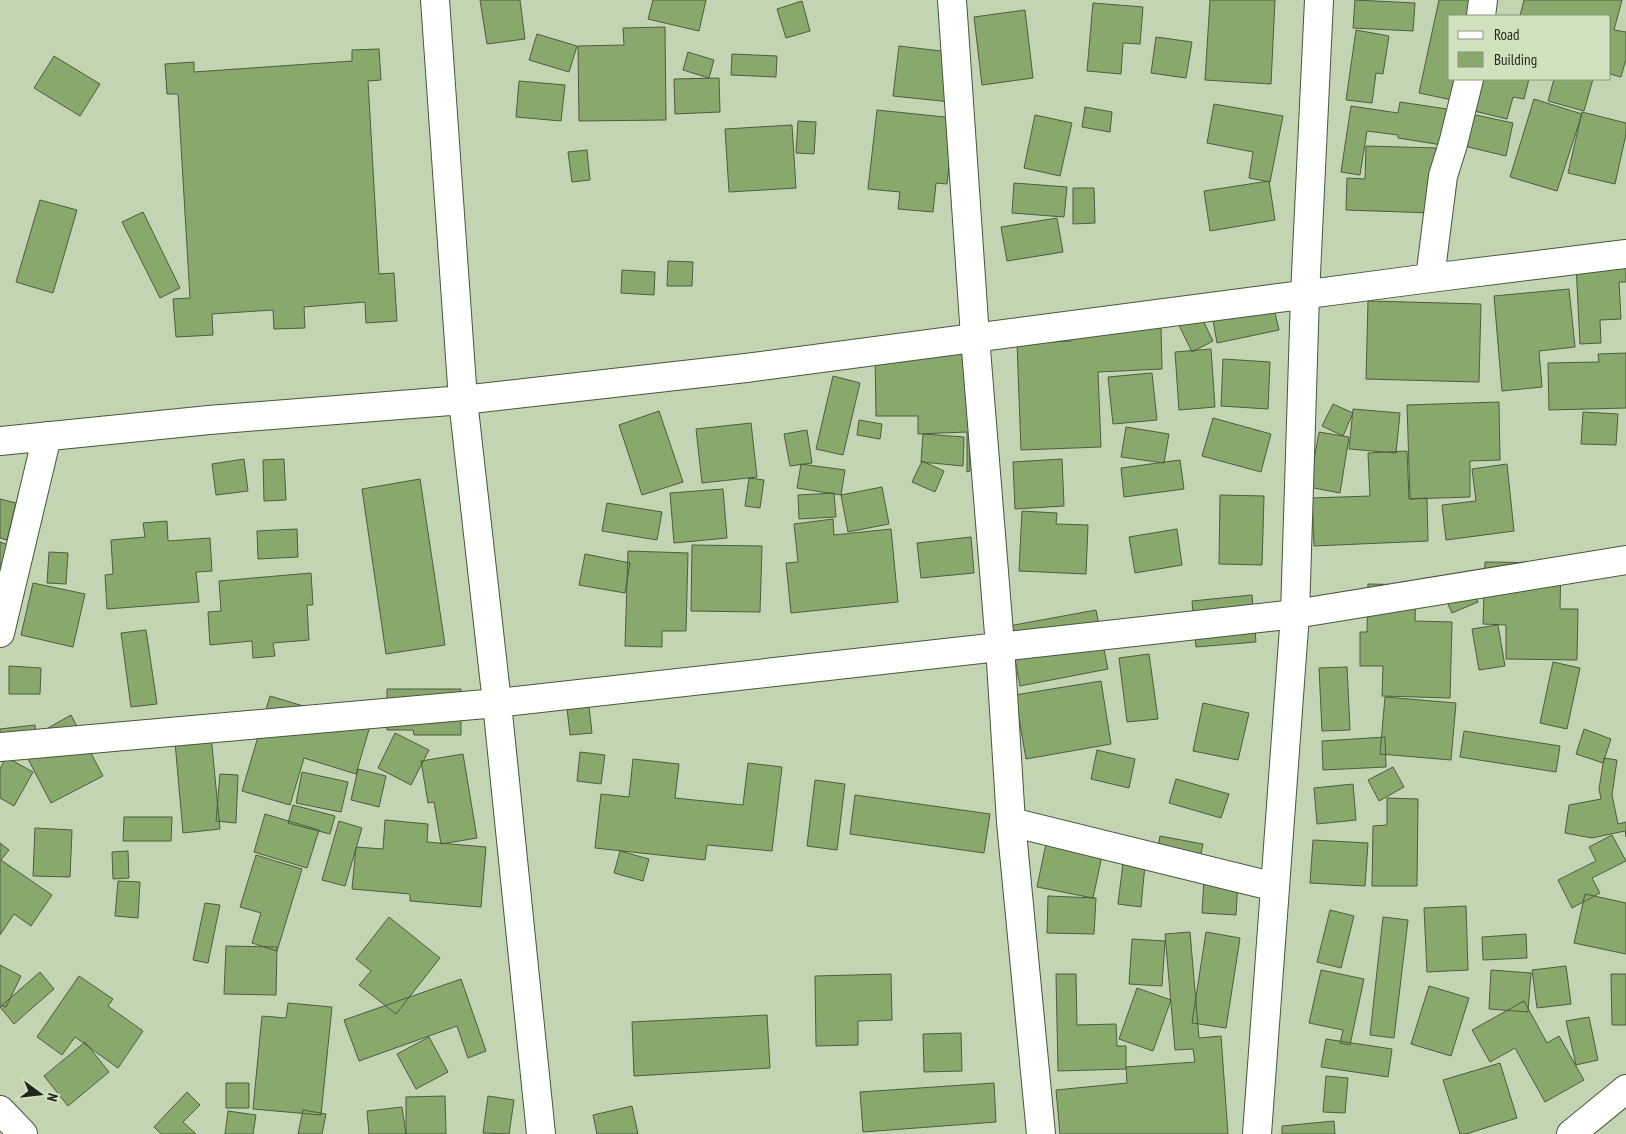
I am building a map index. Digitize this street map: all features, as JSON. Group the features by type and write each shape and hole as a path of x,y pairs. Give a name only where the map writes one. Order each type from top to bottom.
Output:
{"street":[{"path":"435,0 463,400 497,703 541,1134"},
{"path":"952,0 975,337 1000,646 1011,822 1041,1134"},
{"path":"1258,1134 1295,614 1305,295 1319,0"},
{"path":"1480,15 1483,0"},
{"path":"1430,278 1443,176 1454,144 1469,80"},
{"path":"0,441 209,420 463,400 746,368 1626,254"},
{"path":"0,633 47,436"},
{"path":"0,747 497,703 1295,614 1626,560"},
{"path":"1011,822 1275,887"},
{"path":"1570,1134 1626,1089"},
{"path":"0,1110 23,1134"}],"building":[{"path":"480,0 520,0 525,39 487,44"},
{"path":"653,0 706,0 699,31 648,19"},
{"path":"1210,0 1275,0 1271,84 1205,80"},
{"path":"1355,0 1415,3 1413,31 1353,28"},
{"path":"1439,0 1471,0 1475,15 1448,15 1448,80 1461,80 1457,101 1419,93"},
{"path":"1524,0 1622,0 1614,30 1626,32 1626,59 1621,77 1611,74 1611,15 1520,15"},
{"path":"802,1 810,31 786,38 777,9"},
{"path":"1093,3 1143,7 1140,44 1123,43 1121,74 1087,71"},
{"path":"1025,10 1033,78 982,85 974,17"},
{"path":"665,27 666,120 579,121 578,46 624,45 623,28"},
{"path":"1356,30 1389,36 1383,74 1376,73 1372,103 1346,100"},
{"path":"537,34 577,46 569,72 529,60"},
{"path":"1156,37 1192,42 1186,78 1151,73"},
{"path":"899,46 957,53 951,102 893,96"},
{"path":"379,49 381,80 368,81 379,274 394,273 397,321 366,323 365,302 304,307 305,328 274,329 273,310 212,314 213,335 176,337 173,299 190,298 178,94 167,94 165,64 194,62 194,72 352,61 352,50"},
{"path":"688,52 714,60 709,78 683,70"},
{"path":"732,54 777,56 776,77 731,75"},
{"path":"54,56 100,84 80,116 34,88"},
{"path":"719,78 720,112 675,114 674,79"},
{"path":"1474,80 1529,80 1524,99 1513,97 1507,119 1466,109"},
{"path":"1554,80 1593,80 1584,111 1548,101"},
{"path":"519,81 565,85 561,121 516,117"},
{"path":"1534,99 1582,114 1557,191 1510,177"},
{"path":"1400,102 1447,109 1442,145 1398,138 1398,135 1367,131 1360,175 1341,172 1351,106 1398,113"},
{"path":"1214,104 1283,116 1270,182 1249,178 1253,152 1207,143"},
{"path":"1085,107 1112,112 1110,132 1082,127"},
{"path":"877,110 954,118 947,184 936,183 933,212 898,209 900,192 868,189"},
{"path":"1582,112 1626,123 1626,134 1615,184 1568,173"},
{"path":"1471,114 1513,123 1506,156 1464,146"},
{"path":"1035,115 1072,123 1060,176 1024,168"},
{"path":"798,121 816,122 814,154 796,153"},
{"path":"792,125 796,188 729,192 725,129"},
{"path":"1366,146 1436,148 1433,213 1346,210 1347,178 1365,179"},
{"path":"587,150 590,180 572,182 568,152"},
{"path":"1269,181 1275,220 1210,231 1204,191"},
{"path":"1014,183 1067,187 1064,217 1012,213"},
{"path":"1073,188 1094,188 1095,223 1073,224"},
{"path":"40,200 77,210 53,293 16,282"},
{"path":"143,212 180,288 160,298 122,222"},
{"path":"1057,218 1063,252 1007,261 1001,227"},
{"path":"668,261 693,262 692,286 667,286"},
{"path":"1626,263 1626,282 1619,282 1621,319 1600,320 1601,343 1580,344 1576,265"},
{"path":"622,270 655,272 654,295 621,293"},
{"path":"1569,289 1575,347 1539,351 1542,387 1502,391 1494,296"},
{"path":"1271,296 1279,330 1217,343 1211,309"},
{"path":"1368,301 1481,304 1479,382 1366,379"},
{"path":"1195,304 1213,341 1192,352 1174,315"},
{"path":"1070,321 1161,326 1162,369 1098,372 1101,447 1021,450 1017,343 1071,341"},
{"path":"1211,349 1215,407 1179,410 1175,352"},
{"path":"969,350 970,471 967,472 967,432 918,434 918,416 876,416 875,352"},
{"path":"1626,353 1626,408 1549,410 1548,363 1599,362 1598,354"},
{"path":"1223,359 1270,362 1268,409 1221,406"},
{"path":"1152,373 1157,420 1113,424 1108,377"},
{"path":"833,376 860,383 843,455 816,449"},
{"path":"1499,402 1500,460 1470,461 1470,497 1410,499 1407,405"},
{"path":"1333,404 1353,413 1343,436 1322,426"},
{"path":"1353,409 1400,413 1396,453 1349,449"},
{"path":"659,411 683,482 642,495 619,425"},
{"path":"1583,412 1618,414 1616,445 1581,444"},
{"path":"1213,418 1271,434 1261,472 1202,456"},
{"path":"859,420 882,424 880,439 857,435"},
{"path":"751,423 757,477 702,483 696,429"},
{"path":"1126,427 1169,434 1164,463 1121,457"},
{"path":"807,430 812,463 790,466 784,434"},
{"path":"1319,432 1349,437 1340,493 1309,487"},
{"path":"923,434 964,437 963,466 921,462"},
{"path":"1407,451 1409,499 1427,498 1428,541 1314,546 1312,498 1370,496 1368,453"},
{"path":"244,459 248,491 216,495 212,464"},
{"path":"284,459 286,500 264,501 263,460"},
{"path":"1062,459 1064,506 1015,509 1013,462"},
{"path":"1180,460 1184,489 1124,497 1121,468"},
{"path":"922,461 944,471 935,492 912,482"},
{"path":"801,464 845,470 841,495 797,488"},
{"path":"1507,464 1514,531 1446,540 1442,505 1476,501 1472,469"},
{"path":"749,478 764,480 760,508 745,506"},
{"path":"420,479 445,645 386,654 362,489"},
{"path":"882,487 889,524 848,532 841,495"},
{"path":"723,489 727,538 674,543 670,493"},
{"path":"834,493 836,517 799,519 798,495"},
{"path":"1220,495 1264,496 1262,565 1219,564"},
{"path":"0,499 16,503 7,540 0,538"},
{"path":"607,503 662,512 657,540 602,531"},
{"path":"1022,511 1057,513 1056,524 1088,525 1086,574 1019,571"},
{"path":"833,519 834,535 891,529 898,602 791,613 786,563 798,562 794,524"},
{"path":"167,521 168,541 210,538 212,571 196,572 199,602 107,609 105,575 113,574 111,540 145,537 143,523"},
{"path":"297,529 298,557 258,559 257,531"},
{"path":"1177,529 1182,565 1135,573 1129,537"},
{"path":"971,537 974,573 921,578 917,543"},
{"path":"0,542 8,545 0,572"},
{"path":"692,545 762,546 760,612 691,611"},
{"path":"628,551 688,553 686,631 662,631 662,647 625,646"},
{"path":"49,552 68,553 66,584 47,583"},
{"path":"585,554 630,563 625,593 579,585"},
{"path":"1485,562 1561,563 1560,609 1578,609 1577,660 1506,659 1506,625 1483,624"},
{"path":"311,573 313,605 307,605 309,640 273,643 275,656 253,658 252,641 210,645 208,612 221,611 219,581"},
{"path":"1468,577 1478,602 1452,613 1441,588"},
{"path":"33,583 85,594 73,647 21,635"},
{"path":"1368,584 1416,585 1415,621 1452,622 1450,698 1382,696 1383,666 1360,666 1360,632 1367,632"},
{"path":"1252,595 1256,642 1196,647 1192,601"},
{"path":"1096,610 1108,669 1020,686 1009,626"},
{"path":"1498,625 1505,666 1479,670 1472,629"},
{"path":"146,630 157,704 131,707 121,633"},
{"path":"1149,654 1158,719 1127,722 1119,658"},
{"path":"1553,662 1580,668 1567,729 1540,723"},
{"path":"9,666 41,668 40,694 9,694"},
{"path":"1347,667 1350,730 1322,731 1319,668"},
{"path":"1101,681 1111,744 1026,759 1015,695"},
{"path":"387,689 461,689 461,735 414,735 413,730 387,730"},
{"path":"270,696 370,726 356,774 304,758 290,805 242,791"},
{"path":"1385,697 1456,703 1451,760 1380,754"},
{"path":"588,698 592,733 570,735 566,700"},
{"path":"1203,703 1249,713 1238,760 1193,751"},
{"path":"71,715 103,776 51,803 28,759 50,748 41,732"},
{"path":"209,715 220,829 183,833 173,719"},
{"path":"35,725 37,743 0,746 0,729"},
{"path":"1584,729 1611,739 1603,763 1576,754"},
{"path":"1464,731 1560,746 1556,772 1460,757"},
{"path":"395,733 429,750 411,785 378,768"},
{"path":"1385,737 1386,767 1323,770 1322,741"},
{"path":"1097,750 1135,759 1129,788 1091,779"},
{"path":"580,752 605,755 601,784 577,781"},
{"path":"463,754 477,838 441,844 434,802 428,803 421,761"},
{"path":"6,757 33,772 14,806 0,798 0,769"},
{"path":"1604,758 1617,760 1612,795 1618,824 1626,822 1626,837 1625,831 1592,838 1565,833 1569,805 1601,799 1599,789"},
{"path":"633,759 679,764 675,798 743,805 748,763 782,767 772,851 707,845 705,860 595,848 601,794 629,797"},
{"path":"1393,767 1404,787 1379,801 1368,780"},
{"path":"358,769 386,776 379,807 351,800"},
{"path":"302,772 348,782 341,812 296,803"},
{"path":"220,774 238,775 236,823 216,821"},
{"path":"1176,779 1229,794 1221,818 1169,803"},
{"path":"815,780 845,784 837,850 807,846"},
{"path":"1353,784 1356,820 1317,824 1314,788"},
{"path":"855,795 990,814 984,853 850,834"},
{"path":"1387,798 1418,799 1417,886 1372,886 1373,826 1387,825"},
{"path":"293,805 335,816 330,834 288,823"},
{"path":"265,814 319,830 307,868 254,852"},
{"path":"124,817 172,817 171,841 123,841"},
{"path":"385,820 428,824 427,842 486,847 481,907 410,901 410,894 352,889 356,847 383,849"},
{"path":"339,821 362,828 345,886 322,880"},
{"path":"35,828 72,830 70,877 33,876"},
{"path":"1612,835 1626,861 1592,878 1600,893 1572,908 1558,880 1596,861 1589,847"},
{"path":"1160,836 1203,844 1197,872 1155,864"},
{"path":"1047,839 1103,851 1093,898 1037,887"},
{"path":"1313,840 1368,843 1365,886 1310,883"},
{"path":"0,843 9,850 1,860 52,895 31,926 14,914 0,935"},
{"path":"128,851 129,878 113,879 112,852"},
{"path":"620,851 649,859 643,881 614,873"},
{"path":"256,855 302,869 277,951 252,943 261,913 240,907"},
{"path":"1123,863 1145,865 1141,907 1118,904"},
{"path":"1204,878 1238,881 1236,915 1202,913"},
{"path":"118,881 140,882 138,918 115,916"},
{"path":"1585,894 1626,903 1626,954 1574,943"},
{"path":"1048,896 1096,898 1094,934 1047,933"},
{"path":"205,903 220,905 208,963 193,960"},
{"path":"1466,906 1468,970 1427,972 1424,908"},
{"path":"1330,910 1354,916 1341,968 1317,962"},
{"path":"389,917 440,958 396,1014 359,985 371,971 356,959"},
{"path":"1383,917 1408,920 1394,1038 1370,1035"},
{"path":"1190,932 1199,1038 1221,1036 1228,1134 1060,1134 1056,1090 1127,1083 1126,1067 1195,1062 1193,1049 1175,1050 1165,934"},
{"path":"1206,932 1240,938 1226,1028 1192,1023"},
{"path":"1526,934 1527,958 1483,960 1482,937"},
{"path":"1132,939 1165,941 1162,986 1129,984"},
{"path":"226,946 277,947 276,995 224,994"},
{"path":"0,965 21,976 6,1007 0,1005"},
{"path":"1566,966 1571,1004 1537,1008 1532,970"},
{"path":"1321,970 1364,979 1350,1045 1340,1043 1343,1030 1309,1023"},
{"path":"1491,970 1531,973 1528,1012 1489,1009"},
{"path":"40,972 54,989 14,1024 0,1007"},
{"path":"891,974 892,1020 858,1021 858,1045 816,1046 815,976"},
{"path":"1056,974 1076,974 1077,1025 1116,1024 1117,1046 1126,1046 1126,1069 1058,1071"},
{"path":"1611,974 1626,974 1626,1025 1612,1025"},
{"path":"79,976 113,999 108,1006 143,1031 118,1068 75,1037 62,1055 37,1037"},
{"path":"461,979 486,1051 468,1058 457,1026 359,1061 344,1020"},
{"path":"1429,986 1469,998 1451,1056 1411,1044"},
{"path":"1137,988 1171,1000 1153,1051 1119,1039"},
{"path":"1524,1001 1547,1043 1559,1036 1584,1080 1545,1102 1515,1048 1490,1062 1472,1030"},
{"path":"288,1003 332,1007 321,1115 253,1109 262,1016 286,1018"},
{"path":"767,1015 770,1068 634,1076 632,1022"},
{"path":"1589,1017 1598,1060 1576,1065 1566,1021"},
{"path":"961,1033 962,1071 924,1072 923,1034"},
{"path":"429,1037 448,1072 416,1089 397,1054"},
{"path":"1326,1039 1392,1049 1388,1077 1321,1067"},
{"path":"85,1042 109,1072 68,1106 44,1076"},
{"path":"1500,1063 1517,1118 1466,1134 1460,1134 1443,1080"},
{"path":"1326,1076 1348,1078 1345,1113 1323,1112"},
{"path":"226,1083 249,1083 249,1108 226,1108"},
{"path":"994,1083 996,1122 863,1132 860,1092"},
{"path":"187,1092 200,1105 183,1122 196,1134 161,1134 154,1127"},
{"path":"445,1096 446,1134 406,1134 406,1097"},
{"path":"488,1096 514,1100 509,1134 483,1133"},
{"path":"632,1106 638,1134 597,1134 593,1115"},
{"path":"402,1107 406,1134 369,1134 367,1111"},
{"path":"303,1110 326,1114 322,1134 298,1134"},
{"path":"228,1111 256,1115 253,1134 225,1134"},
{"path":"1334,1121 1335,1134 1282,1134 1282,1126"}]}
